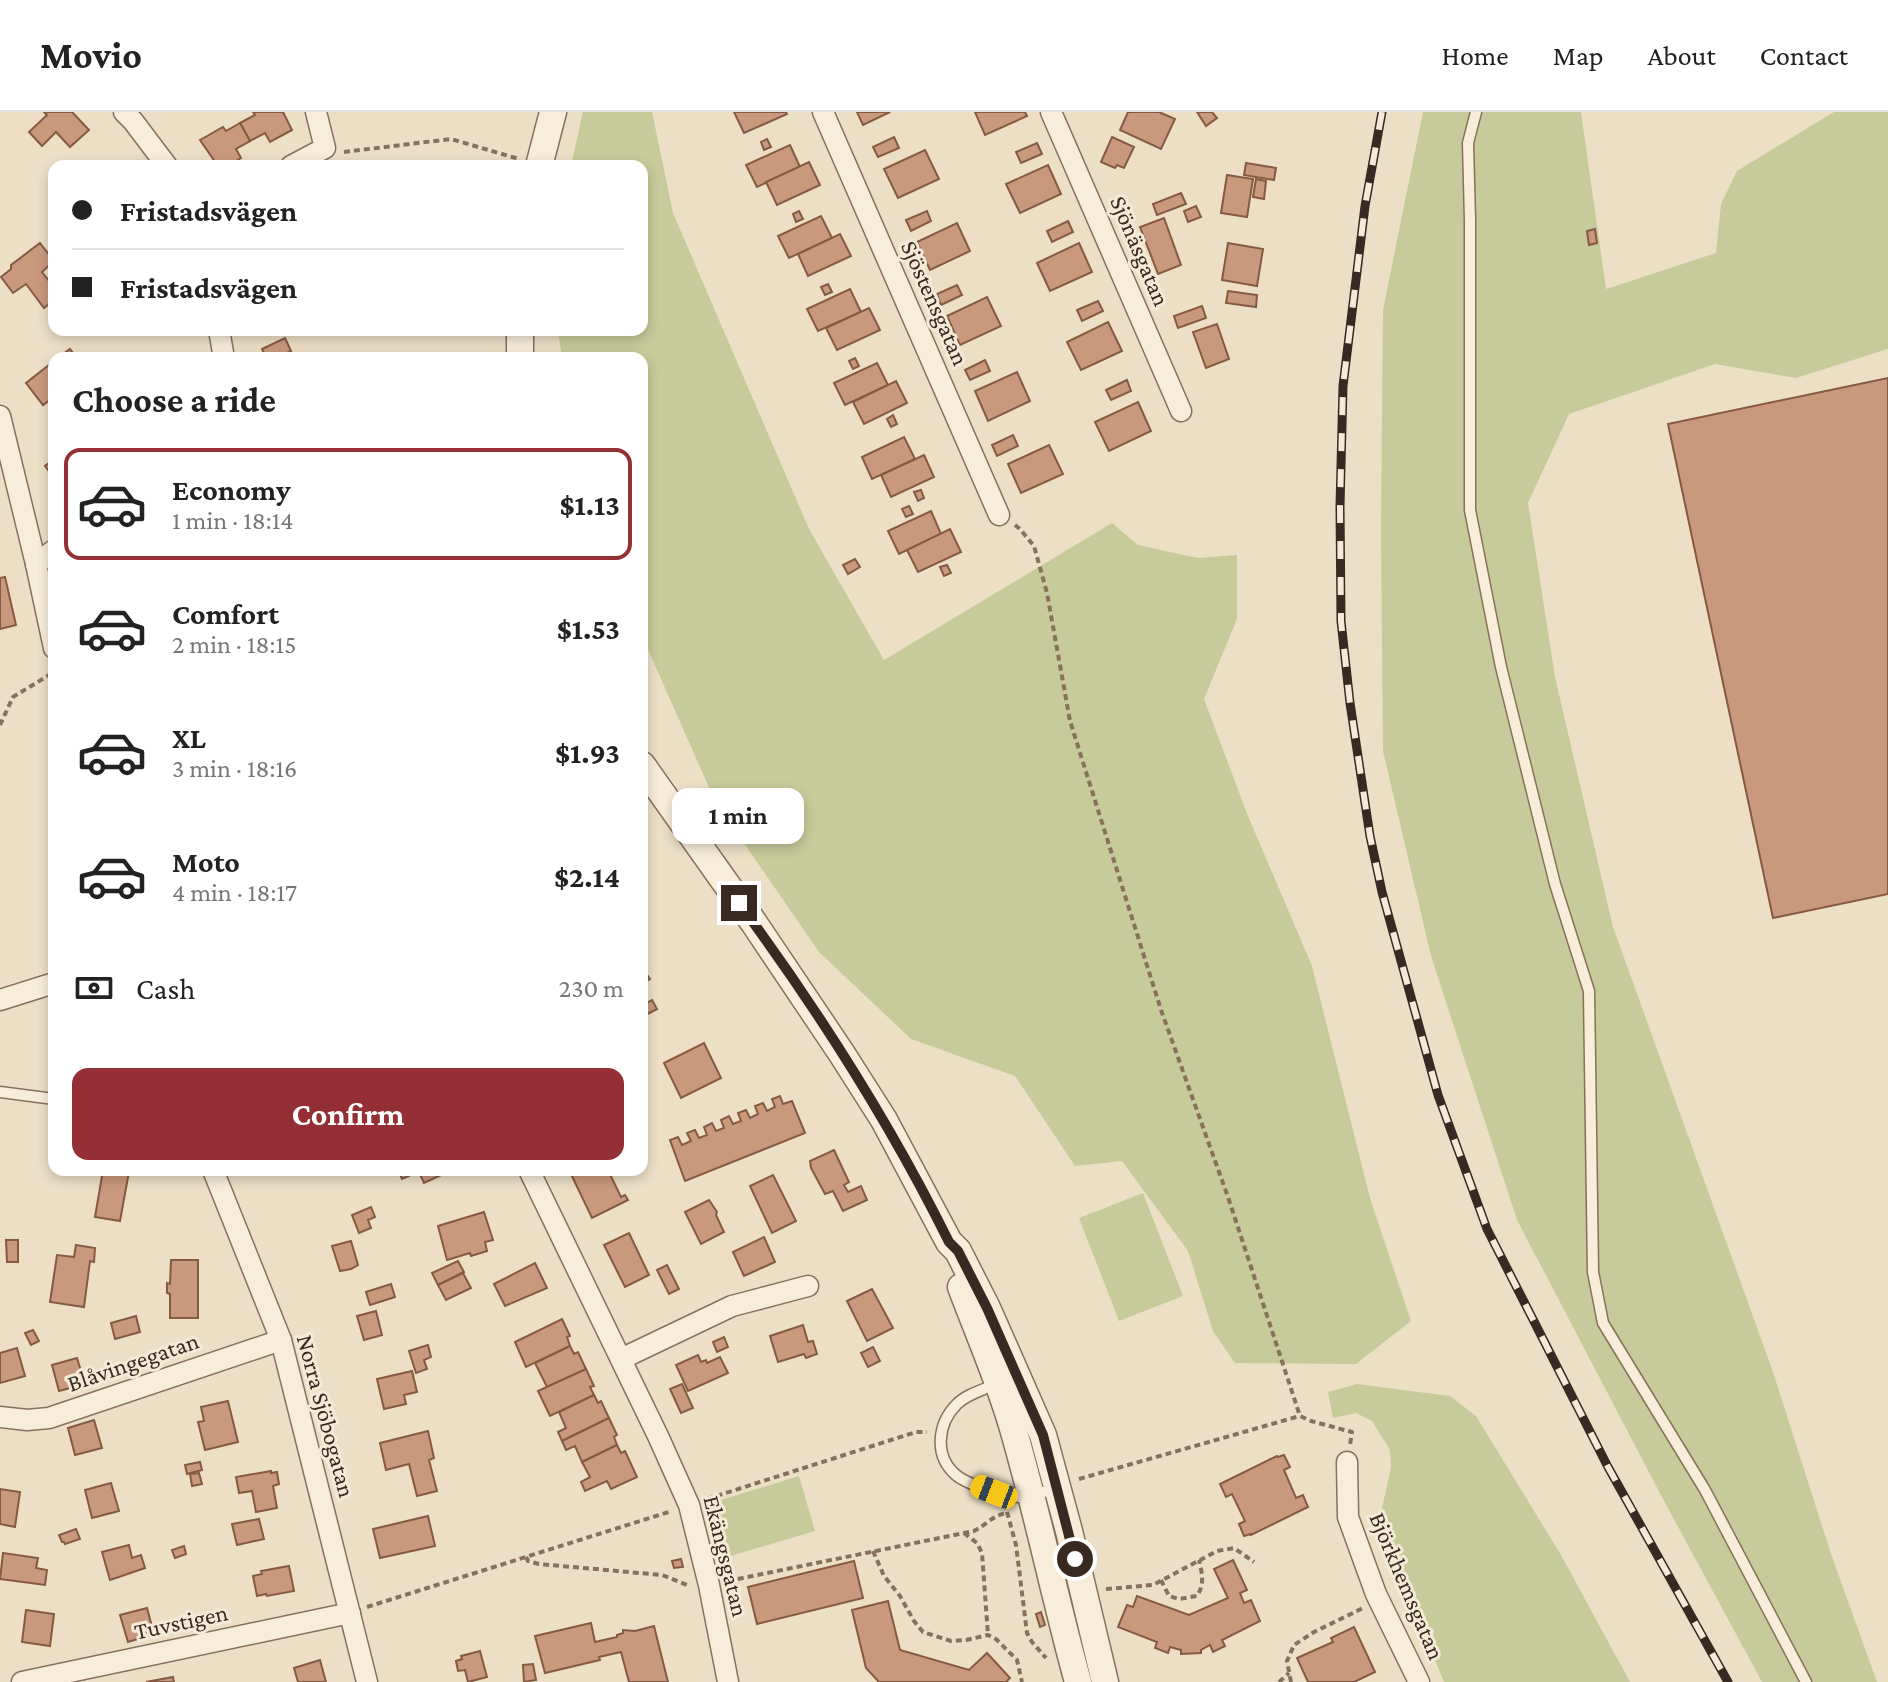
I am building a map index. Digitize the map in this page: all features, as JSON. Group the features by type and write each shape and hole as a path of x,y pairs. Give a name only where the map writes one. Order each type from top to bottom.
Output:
{"street":[{"path":"124,112 162,160"},
{"path":"302,160 325,148 316,112"},
{"path":"540,160 553,112"},
{"name":"Sjöstensgatan","path":"823,112 999,515"},
{"name":"Sjönäsgatan","path":"1051,112 1181,411"},
{"path":"0,416 48,620"},
{"path":"36,564 48,555"},
{"path":"648,775 762,935 884,1120 949,1242 958,1251 1007,1349 1043,1435 1043,1490 1056,1602 1078,1682"},
{"path":"0,1000 48,985"},
{"name":"Norra Sjöbogatan","path":"215,1176 281,1340 367,1682"},
{"name":"Ekängsgatan","path":"532,1176 689,1505 728,1682"},
{"path":"949,1242 949,1258 1014,1430 1043,1490 1105,1682"},
{"path":"621,1359 732,1306 808,1286"},
{"name":"Blåvingegatan","path":"0,1417 27,1420 49,1418 281,1340"},
{"name":"Björkhemsgatan","path":"1347,1462 1348,1517 1379,1600 1419,1682"},
{"name":"Tuvstigen","path":"22,1682 350,1613"}],"lane":[{"path":"1476,112 1468,143 1470,510 1504,683 1555,884 1589,991 1593,1272 1603,1323 1705,1490 1806,1682"},
{"path":"0,1092 48,1098"},
{"path":"998,1383 957,1404 941,1432 942,1455 956,1475 967,1482 1043,1490"}],"path":[{"path":"325,148 346,152 451,139 522,160"},
{"path":"999,515 1020,529 1034,546 1047,593 1070,721 1161,1010 1228,1197 1300,1416"},
{"path":"0,725 13,697 48,676"},
{"path":"526,1557 528,1561 539,1564 662,1575 687,1585 709,1585 974,1531 1043,1490 1300,1416 1352,1432 1347,1462"},
{"path":"350,1613 916,1432 941,1432"},
{"path":"1007,1513 1016,1545 1027,1633 1047,1659"},
{"path":"963,1533 977,1543 982,1553 988,1635"},
{"path":"1103,1589 1153,1585 1217,1551 1234,1548 1254,1562"},
{"path":"873,1551 884,1576 923,1632 951,1641 988,1635 996,1639 1017,1660 1022,1682"},
{"path":"1161,1580 1169,1596 1179,1599 1197,1596 1203,1579 1199,1560"},
{"path":"1291,1682 1287,1661 1294,1645 1379,1600"},
{"path":"1279,1682 1289,1673"}],"green space":[{"path":"583,112 652,112 673,213 809,529 884,660 1112,523 1138,545 1198,558 1237,555 1237,619 1204,699 1248,816 1312,966 1370,1198 1411,1321 1356,1364 1235,1363 1213,1331 1188,1251 1122,1161 1075,1166 1015,1076 911,1039 819,952 715,801 648,650 648,352 561,352 559,336 648,336 648,160 572,160"},
{"path":"1423,112 1581,112 1606,289 1716,253 1721,204 1737,171 1834,112 1888,112 1888,349 1796,378 1715,364 1569,414 1528,503 1555,677 1613,927 1773,1372 1831,1554 1877,1682 1762,1682 1517,1220 1431,956 1383,751 1383,310"},
{"path":"1143,1193 1183,1296 1119,1321 1079,1218"},
{"path":"1357,1384 1450,1396 1476,1416 1561,1555 1630,1682 1444,1682 1379,1521 1391,1468 1390,1450 1372,1421 1356,1413 1333,1418 1328,1392"},
{"path":"799,1476 815,1531 727,1557 711,1503"}],"building":[{"path":"44,112 72,112 89,130 70,147 56,132 42,146 29,132 47,115"},
{"path":"253,112 283,112 292,130 270,142 265,133 250,141 240,123 255,115"},
{"path":"734,112 786,112 787,114 744,133"},
{"path":"857,112 890,112 863,125"},
{"path":"975,112 1025,112 1027,116 985,135"},
{"path":"1128,112 1159,112 1175,119 1161,149 1120,130"},
{"path":"1197,112 1212,112 1217,118 1206,126"},
{"path":"240,123 250,141 236,149 241,158 238,160 214,160 200,140 223,127 226,131"},
{"path":"894,137 899,148 878,157 873,147"},
{"path":"1112,137 1134,147 1124,168 1101,162"},
{"path":"767,139 771,147 764,150 761,142"},
{"path":"1037,143 1042,154 1021,163 1016,152"},
{"path":"790,145 800,167 757,187 746,165"},
{"path":"925,150 939,179 898,198 884,169"},
{"path":"809,162 820,185 777,205 766,182"},
{"path":"1246,163 1276,168 1274,180 1244,175"},
{"path":"1048,165 1061,194 1020,213 1006,184"},
{"path":"1227,175 1253,179 1247,217 1221,213"},
{"path":"1256,179 1266,181 1264,199 1253,197"},
{"path":"1181,193 1186,204 1157,215 1153,204"},
{"path":"1196,206 1201,217 1188,222 1184,211"},
{"path":"799,211 803,219 796,222 793,214"},
{"path":"927,211 931,221 911,231 906,220"},
{"path":"821,216 832,238 789,258 778,236"},
{"path":"1164,218 1181,265 1158,274 1140,227"},
{"path":"1068,221 1073,232 1052,242 1047,231"},
{"path":"957,223 970,251 930,270 917,242"},
{"path":"1595,229 1597,243 1589,245 1587,231"},
{"path":"840,234 851,256 808,276 798,254"},
{"path":"40,243 48,253 48,266 42,272 48,280 48,305 44,308 26,284 13,293 1,277 11,269 11,265"},
{"path":"1079,243 1092,272 1050,291 1037,263"},
{"path":"1228,243 1263,249 1257,286 1222,280"},
{"path":"828,284 832,292 825,295 821,287"},
{"path":"957,285 962,295 941,305 937,294"},
{"path":"850,289 861,312 818,331 807,309"},
{"path":"1228,291 1257,295 1256,307 1226,303"},
{"path":"987,297 1001,326 960,345 947,316"},
{"path":"1098,301 1103,311 1082,321 1077,310"},
{"path":"1202,306 1206,318 1178,328 1174,316"},
{"path":"869,308 880,330 837,350 826,328"},
{"path":"1108,322 1122,351 1081,370 1067,342"},
{"path":"1217,324 1229,359 1206,368 1193,332"},
{"path":"285,338 291,351 263,352 262,349"},
{"path":"855,358 859,366 853,369 849,361"},
{"path":"985,360 990,371 970,380 965,370"},
{"path":"877,363 888,385 845,405 834,383"},
{"path":"48,366 48,401 43,405 26,383"},
{"path":"1017,372 1030,401 988,421 975,391"},
{"path":"1888,378 1888,894 1773,918 1668,424"},
{"path":"1127,380 1131,391 1111,400 1106,390"},
{"path":"896,381 907,403 864,424 853,402"},
{"path":"1138,402 1151,431 1109,451 1095,422"},
{"path":"893,415 897,424 891,427 887,419"},
{"path":"1013,435 1018,446 997,456 992,445"},
{"path":"904,437 915,459 872,479 862,457"},
{"path":"1049,445 1063,474 1021,493 1008,464"},
{"path":"924,455 934,477 891,497 881,475"},
{"path":"921,490 924,498 918,501 914,492"},
{"path":"909,506 913,514 906,517 902,509"},
{"path":"931,511 941,534 899,554 888,531"},
{"path":"950,529 961,552 918,572 907,550"},
{"path":"855,559 860,567 848,574 843,565"},
{"path":"947,565 951,573 944,576 940,567"},
{"path":"5,577 16,625 0,629 0,578"},
{"path":"652,1000 657,1009 648,1014 648,1002"},
{"path":"704,1043 721,1078 681,1098 664,1063"},
{"path":"780,1096 783,1104 792,1101 805,1133 685,1181 670,1140 678,1137 682,1145 691,1141 687,1133 695,1130 699,1138 707,1135 704,1127 712,1123 716,1131 724,1128 721,1120 729,1116 733,1124 741,1121 738,1113 746,1110 750,1118 758,1114 755,1106 763,1103 767,1111 775,1107 772,1099"},
{"path":"834,1150 849,1182 844,1185 848,1192 861,1186 867,1200 843,1211 833,1191 825,1194 811,1168 810,1161"},
{"path":"773,1175 796,1221 772,1233 750,1186"},
{"path":"102,1176 128,1176 120,1221 95,1217"},
{"path":"421,1176 439,1176 424,1183"},
{"path":"572,1176 611,1176 621,1197 625,1195 628,1200 592,1218"},
{"path":"709,1200 724,1232 701,1244 685,1212"},
{"path":"371,1207 375,1217 368,1220 371,1228 359,1233 352,1215"},
{"path":"484,1212 493,1240 485,1242 487,1251 447,1260 438,1226"},
{"path":"629,1233 649,1275 625,1287 604,1245"},
{"path":"764,1237 775,1262 744,1276 733,1252"},
{"path":"6,1240 18,1240 18,1262 7,1262"},
{"path":"351,1241 358,1265 340,1271 332,1246"},
{"path":"76,1245 95,1248 94,1262 90,1261 84,1307 50,1302 57,1255 74,1257"},
{"path":"171,1260 198,1260 198,1318 170,1318 167,1283 170,1284"},
{"path":"458,1261 464,1272 438,1285 432,1273"},
{"path":"535,1263 547,1288 505,1306 494,1284"},
{"path":"667,1265 679,1289 669,1294 657,1270"},
{"path":"463,1273 471,1288 446,1300 438,1285"},
{"path":"391,1284 395,1297 370,1305 366,1292"},
{"path":"872,1289 893,1328 867,1341 847,1301"},
{"path":"376,1311 382,1335 364,1340 357,1316"},
{"path":"136,1316 140,1332 115,1339 111,1323"},
{"path":"562,1319 570,1336 567,1337 570,1346 526,1367 515,1342"},
{"path":"803,1325 808,1342 813,1341 817,1354 806,1358 804,1354 778,1362 770,1336"},
{"path":"33,1330 39,1341 31,1345 25,1333"},
{"path":"724,1337 728,1347 717,1352 713,1342"},
{"path":"428,1345 431,1357 424,1360 427,1369 416,1373 409,1351"},
{"path":"570,1346 574,1354 578,1352 586,1369 547,1387 535,1363"},
{"path":"873,1347 880,1361 868,1367 861,1353"},
{"path":"17,1348 25,1376 0,1383 0,1353"},
{"path":"698,1355 701,1362 706,1360 707,1363 720,1357 728,1373 688,1391 676,1365"},
{"path":"77,1358 85,1384 59,1391 52,1365"},
{"path":"586,1369 594,1386 590,1387 594,1395 550,1416 538,1391"},
{"path":"412,1371 417,1392 404,1395 406,1404 384,1409 377,1379"},
{"path":"682,1384 693,1408 681,1413 670,1389"},
{"path":"594,1395 598,1403 601,1401 609,1418 562,1441 558,1432 566,1428 559,1412"},
{"path":"228,1401 238,1442 205,1450 198,1422 204,1421 201,1407"},
{"path":"609,1418 617,1435 614,1437 617,1445 582,1462 575,1446 566,1450 562,1441"},
{"path":"94,1420 102,1448 75,1455 68,1428"},
{"path":"428,1431 434,1458 429,1460 437,1491 417,1496 409,1464 386,1470 380,1443"},
{"path":"617,1445 621,1453 625,1451 637,1477 611,1489 607,1481 585,1491 581,1482 590,1477 582,1462"},
{"path":"1284,1455 1290,1467 1284,1470 1296,1498 1303,1495 1308,1507 1244,1536 1239,1524 1245,1521 1232,1494 1226,1497 1220,1484"},
{"path":"200,1462 202,1470 187,1474 185,1465"},
{"path":"277,1472 279,1484 273,1486 277,1508 256,1512 252,1491 239,1493 236,1477"},
{"path":"199,1473 202,1484 192,1486 190,1474"},
{"path":"111,1483 119,1511 92,1518 85,1490"},
{"path":"0,1489 20,1492 15,1527 0,1524"},
{"path":"428,1516 435,1546 380,1558 373,1529"},
{"path":"259,1519 264,1539 237,1545 232,1524"},
{"path":"76,1529 80,1539 65,1544 62,1542 59,1535"},
{"path":"129,1545 132,1558 141,1555 145,1568 110,1580 102,1552"},
{"path":"184,1546 186,1554 175,1558 172,1550"},
{"path":"3,1553 38,1558 36,1568 47,1570 45,1585 0,1579"},
{"path":"681,1559 683,1567 674,1568 672,1561"},
{"path":"1233,1560 1247,1590 1240,1593 1244,1603 1251,1600 1260,1621 1222,1640 1225,1646 1213,1652 1210,1645 1201,1653 1181,1654 1181,1650 1170,1647 1168,1653 1155,1648 1157,1642 1118,1627 1127,1605 1133,1607 1137,1596 1189,1615 1228,1598 1214,1569"},
{"path":"854,1561 863,1598 757,1624 748,1587"},
{"path":"289,1566 294,1591 257,1596 253,1576 262,1574 261,1571"},
{"path":"888,1601 900,1650 969,1670 987,1653 1010,1678 1006,1682 879,1682 866,1668 852,1610"},
{"path":"147,1608 154,1634 128,1642 120,1615"},
{"path":"26,1610 54,1614 50,1646 22,1642"},
{"path":"1041,1612 1045,1625 1040,1627 1036,1614"},
{"path":"591,1623 595,1642 617,1637 623,1630 635,1631 654,1626 668,1682 629,1682 621,1652 545,1673 535,1636"},
{"path":"1354,1627 1375,1672 1354,1682 1308,1682 1297,1658 1333,1642 1331,1638"},
{"path":"480,1651 487,1677 468,1682 465,1670 458,1671 456,1661 462,1659 461,1656"},
{"path":"320,1660 326,1682 298,1682 294,1668"},
{"path":"533,1664 536,1680 524,1682 523,1665"},
{"path":"173,1677 174,1682 146,1682"}],"railway":[{"path":"1382,112 1365,206 1343,386 1340,506 1341,621 1370,836 1382,892 1438,1095 1487,1229 1608,1467 1728,1682"}],"route":[{"path":"739,903 884,1120 949,1242 958,1251 1007,1349 1043,1435 1075,1559"}]}
